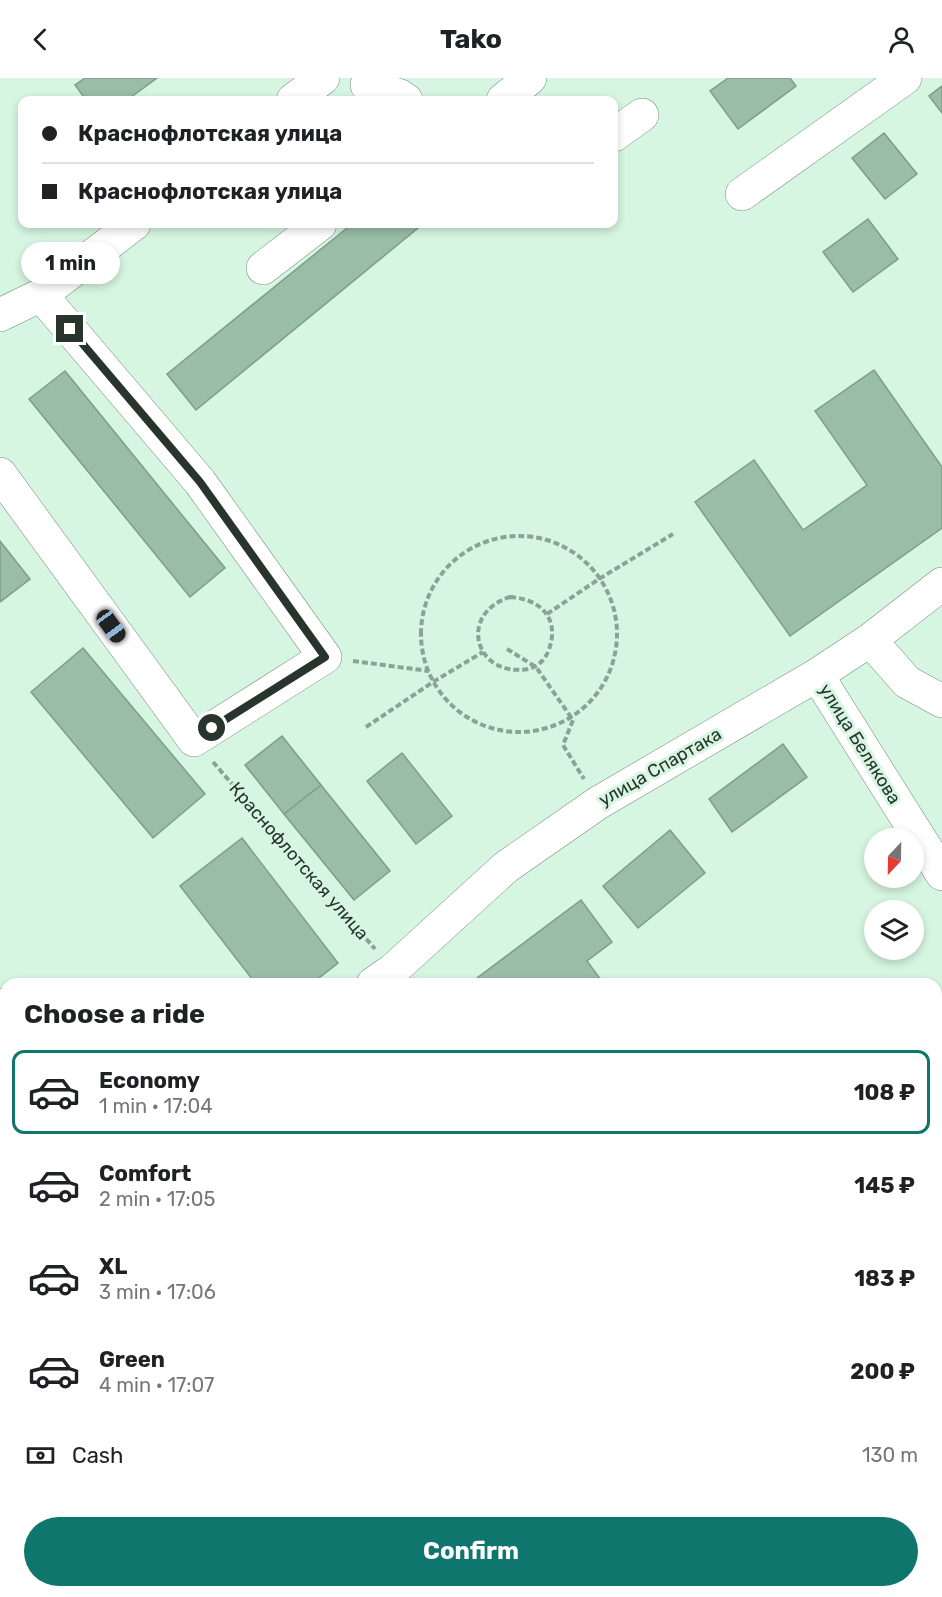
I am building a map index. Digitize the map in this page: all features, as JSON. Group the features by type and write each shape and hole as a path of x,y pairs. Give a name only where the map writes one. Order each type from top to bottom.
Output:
{"street":[{"path":"298,96 322,78"},
{"path":"508,96 530,78"},
{"path":"742,194 905,78"},
{"path":"367,88 400,96"},
{"path":"618,132 642,115"},
{"path":"0,315 41,295 129,228"},
{"path":"263,268 315,228"},
{"path":"0,474 194,740 325,657 200,482 41,295"},
{"name":"улица Спартака","path":"391,978 506,867 589,809 817,675 870,640 942,584"},
{"path":"870,640 907,682 942,701"},
{"name":"улица Белякова","path":"817,675 942,874"}],"path":[{"path":"547,614 598,579 673,534"},
{"path":"571,758 562,745 573,720 599,691 615,656 616,618 611,599 591,566 559,544 522,535 484,541 466,550 438,576 428,593 422,611 421,650 433,682 446,701 461,714 496,730 535,731 573,720"},
{"path":"510,597 525,598 538,604 547,614 552,628 551,643 546,656 536,667 520,670 506,669 493,663 483,652 478,638 479,624 485,611 496,601 510,597"},
{"path":"507,649 536,667 573,720"},
{"path":"366,727 483,652"},
{"path":"325,657 429,671"},
{"name":"Краснофлотская улица","path":"194,740 389,978"}],"building":[{"path":"85,78 157,78 133,96 83,96 75,85"},
{"path":"728,78 790,78 796,86 738,129 710,91"},
{"path":"942,86 942,113 929,96"},
{"path":"884,133 917,174 885,199 852,158"},
{"path":"868,219 898,259 853,292 823,252"},
{"path":"347,228 418,228 196,410 167,374"},
{"path":"874,370 942,467 942,528 790,636 695,502 754,460 803,530 867,485 815,411"},
{"path":"65,371 225,568 190,597 29,399"},
{"path":"0,541 30,579 0,602"},
{"path":"83,648 205,794 153,838 31,692"},
{"path":"282,736 321,785 284,814 245,765"},
{"path":"783,744 807,777 732,832 709,799"},
{"path":"402,753 452,816 416,844 367,781"},
{"path":"321,785 390,871 354,900 284,814"},
{"path":"670,830 705,873 638,928 603,886"},
{"path":"242,838 338,963 319,978 251,978 180,886"},
{"path":"581,900 612,942 587,961 600,978 477,978"}],"route":[{"path":"70,329 200,482 325,657 212,728"}]}
